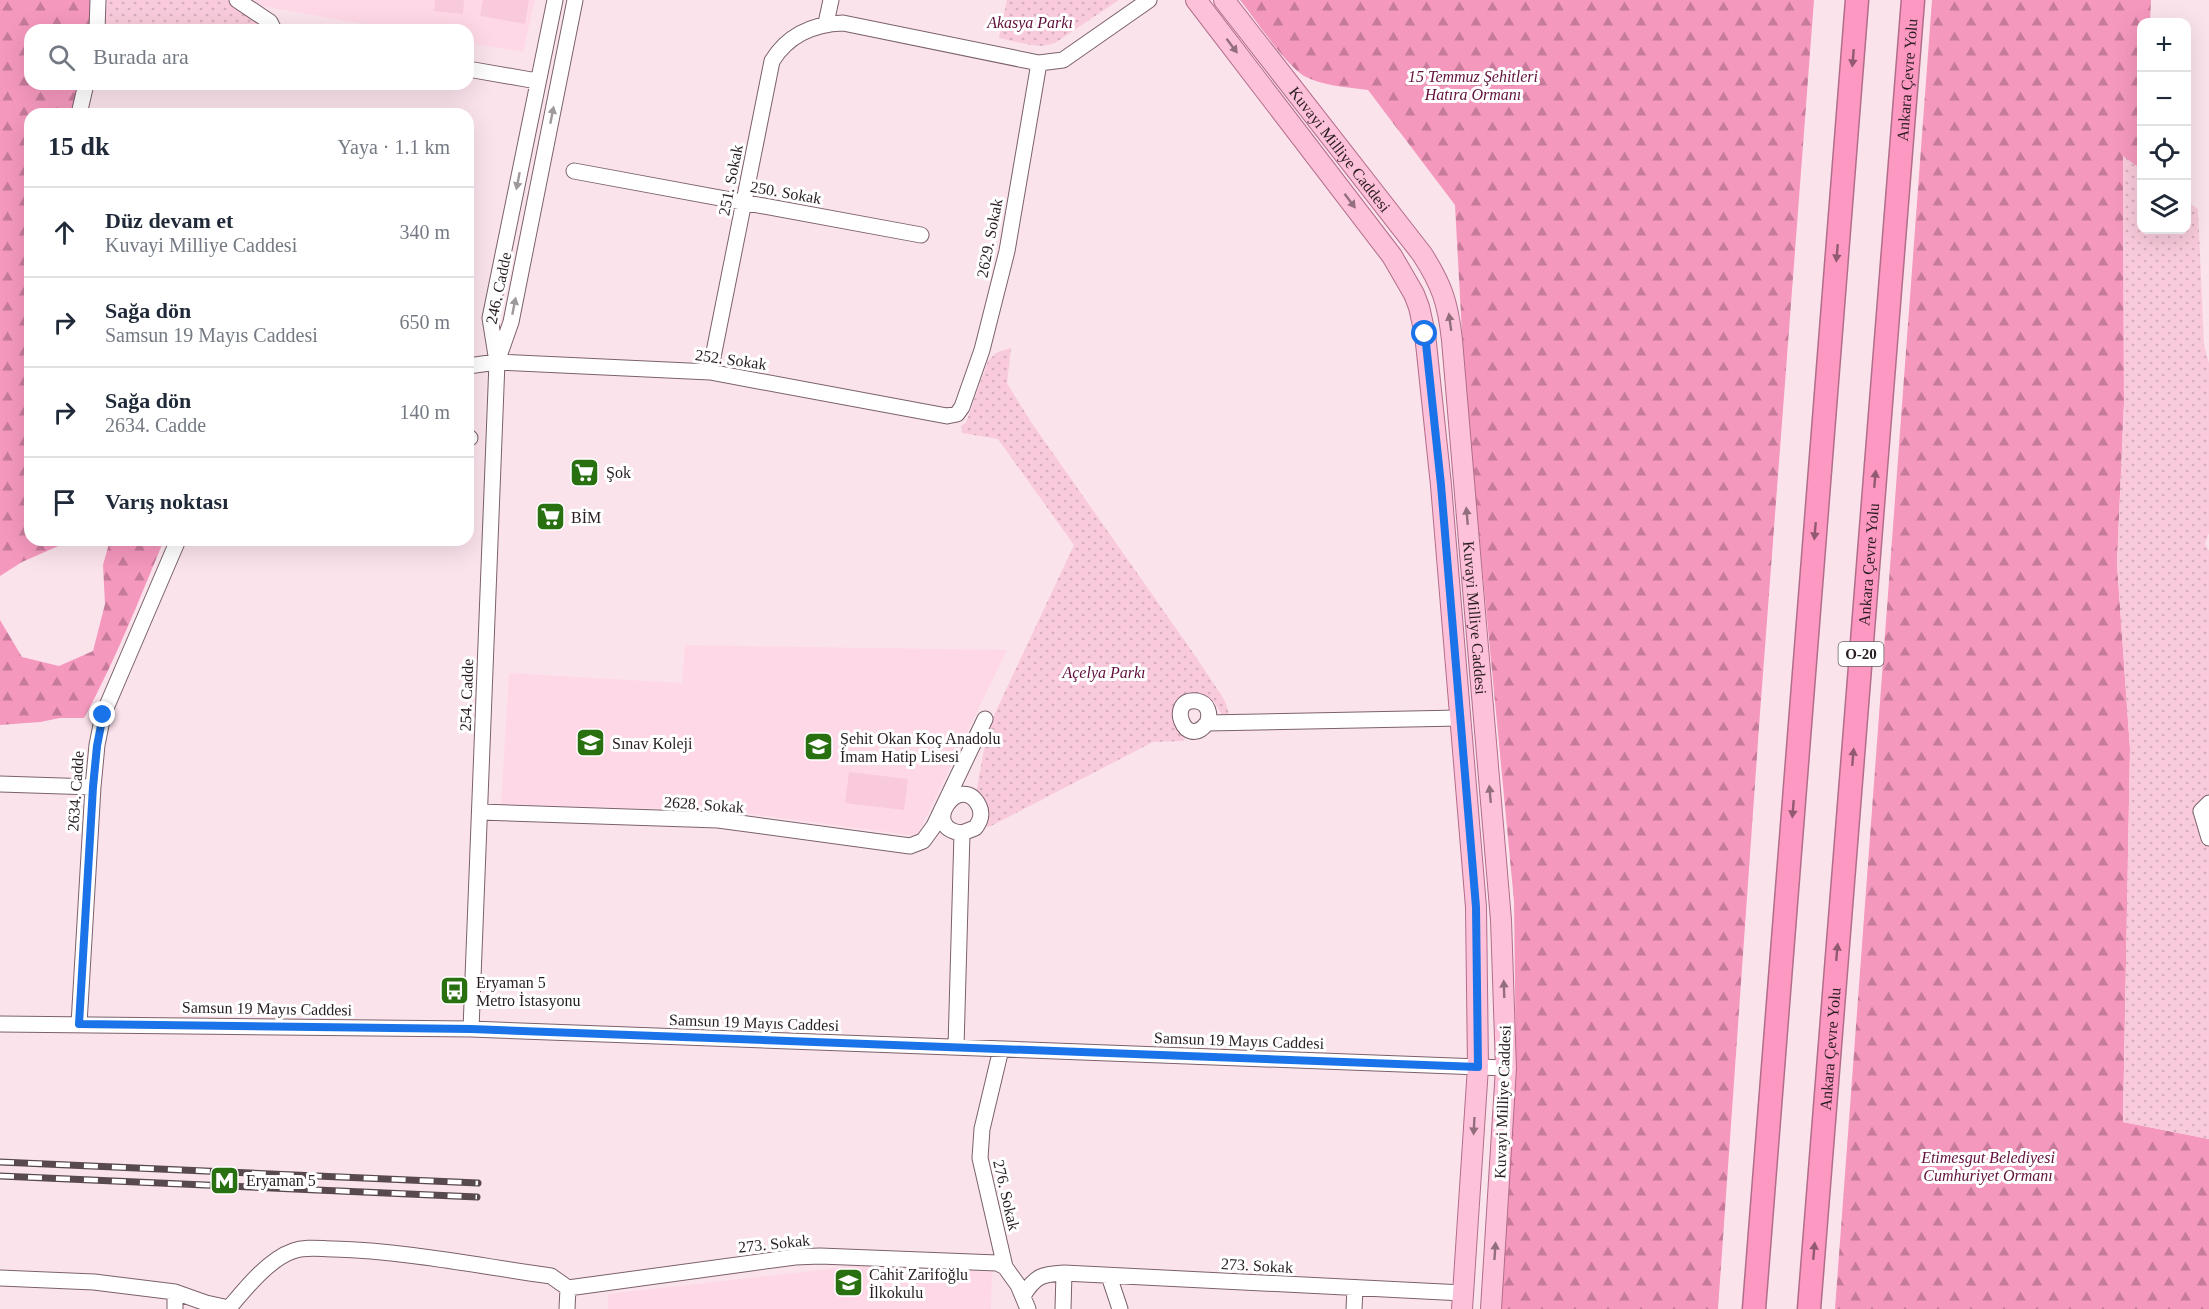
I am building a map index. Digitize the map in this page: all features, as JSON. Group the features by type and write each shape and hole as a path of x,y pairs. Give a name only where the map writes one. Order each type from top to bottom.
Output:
{"highway":[{"path":"1754,1309 1857,0"},
{"name":"Ankara Çevre Yolu","path":"1809,1309 1913,0"}],"main road":[{"name":"Kuvayi Milliye Caddesi","path":"1196,0 1392,256 1419,307 1425,334 1441,485 1476,907 1478,1067 1463,1301"},
{"name":"Kuvayi Milliye Caddesi","path":"1224,0 1422,254 1442,288 1450,319 1501,920 1506,1068 1503,1146 1491,1309"},
{"path":"1307,145 1326,132"}],"street":[{"path":"97,24 98,0"},
{"path":"237,0 271,24"},
{"name":"246. Cadde","path":"497,362 490,318 555,0"},
{"name":"246. Cadde","path":"497,362 511,322 575,0"},
{"path":"831,0 826,23 843,22 867,26 1039,63 1063,60 1149,0"},
{"name":"251. Sokak","path":"710,372 772,62 778,52 796,35 826,23"},
{"name":"2629. Sokak","path":"957,414 962,407 982,350 1007,251 1039,63"},
{"path":"474,70 537,81"},
{"path":"80,108 85,90"},
{"name":"250. Sokak","path":"574,171 921,235"},
{"name":"252. Sokak","path":"474,365 497,362 710,372 947,416 957,414"},
{"name":"254. Cadde","path":"471,1029 497,362"},
{"name":"2634. Cadde","path":"79,1024 93,787 103,715 175,546"},
{"path":"1207,723 1460,718"},
{"path":"946,804 950,799 962,795 974,800 980,811 979,823 969,832 951,831 944,821 943,809 985,719"},
{"path":"0,784 93,787"},
{"path":"2209,803 2200,811 2209,838"},
{"name":"2628. Sokak","path":"480,812 718,820 910,846 923,841 930,834 946,804"},
{"path":"956,1047 962,833"},
{"name":"Samsun 19 Mayıs Caddesi","path":"0,1024 471,1029 1506,1068"},
{"name":"276. Sokak","path":"1001,1049 982,1129 980,1158 1005,1267 1012,1273 1026,1303"},
{"path":"0,1278 94,1282 175,1293 229,1308 250,1283 284,1254 306,1248 366,1250 551,1276 568,1288 567,1309"},
{"name":"273. Sokak","path":"568,1288 807,1256 997,1263 1005,1267"},
{"path":"1062,1309 1064,1273"},
{"name":"273. Sokak","path":"1026,1303 1030,1284 1037,1278 1047,1274 1064,1273 1355,1288 1463,1301"},
{"path":"1109,1275 1120,1309"},
{"path":"1354,1309 1355,1288"},
{"path":"175,1293 175,1309"}],"shaded area":[{"path":"253,0 535,0 523,52 474,44 474,24 364,24 262,6"},
{"name":"Şehit Okan Koç Anadolu İmam Hatip Lisesi","path":"685,645 1007,650 917,836 728,811 501,804 509,673 682,683"},
{"name":"Cahit Zarifoğlu İlkokulu","path":"865,1265 992,1272 991,1309 608,1309 608,1294"}],"green space":[{"path":"0,0 91,0 91,24 24,24 24,90 80,90 75,108 24,108 24,546 58,546 22,562 0,576"},
{"path":"107,0 227,0 256,18 257,24 105,24"},
{"path":"435,0 464,0 463,14 434,11"},
{"path":"483,0 529,0 525,24 480,16"},
{"name":"Akasya Parkı","path":"1007,0 1119,0 1055,43 1043,46 999,38"},
{"name":"15 Temmuz Şehitleri Hatıra Ormanı","path":"1240,0 1814,0 1718,1309 1501,1309 1516,1070 1514,901 1465,388 1455,205 1368,90 1327,84 1304,76 1279,52"},
{"name":"Etimesgut Belediyesi Cumhuriyet Ormanı","path":"1932,0 2151,0 2150,18 2137,18 2137,166 2123,157 2124,403 2117,564 2130,749 2123,1122 2209,1139 2209,1309 1835,1309"},
{"path":"2123,156 2137,166 2137,234 2191,234 2191,204 2198,209 2204,345 2209,363 2209,533 2205,544 2209,551 2209,1139 2123,1122 2130,749 2117,564 2124,403"},
{"name":"Açelya Parkı","path":"1011,348 1007,383 1031,422 1196,657 1225,701 1229,714 1222,715 1214,702 1206,697 1175,717 1176,728 1183,735 1184,741 1153,742 989,827 984,826 976,793 988,728 1074,545 998,439 962,433 961,426 966,423 988,361 996,353"},
{"path":"108,546 162,546 136,608 84,718 60,718 0,725 0,620 22,657 59,666 93,651 105,604 103,565"},
{"path":"849,772 908,779 904,810 845,803"}],"railway":[{"path":"0,1162 478,1183"},
{"path":"0,1176 477,1197"}],"place":[{"name":"Şok","path":"585,472"},
{"name":"BİM","path":"550,517"},
{"name":"Sınav Koleji","path":"591,743"},
{"name":"Şehit Okan Koç Anadolu İmam Hatip Lisesi","path":"819,747"},
{"name":"Eryaman 5 Metro İstasyonu","path":"455,991"},
{"name":"Eryaman 5","path":"225,1180"},
{"name":"Cahit Zarifoğlu İlkokulu","path":"848,1283"}],"route":[{"path":"103,715 93,787 79,1024 471,1029 1478,1067 1476,907 1441,485 1425,334"}]}
